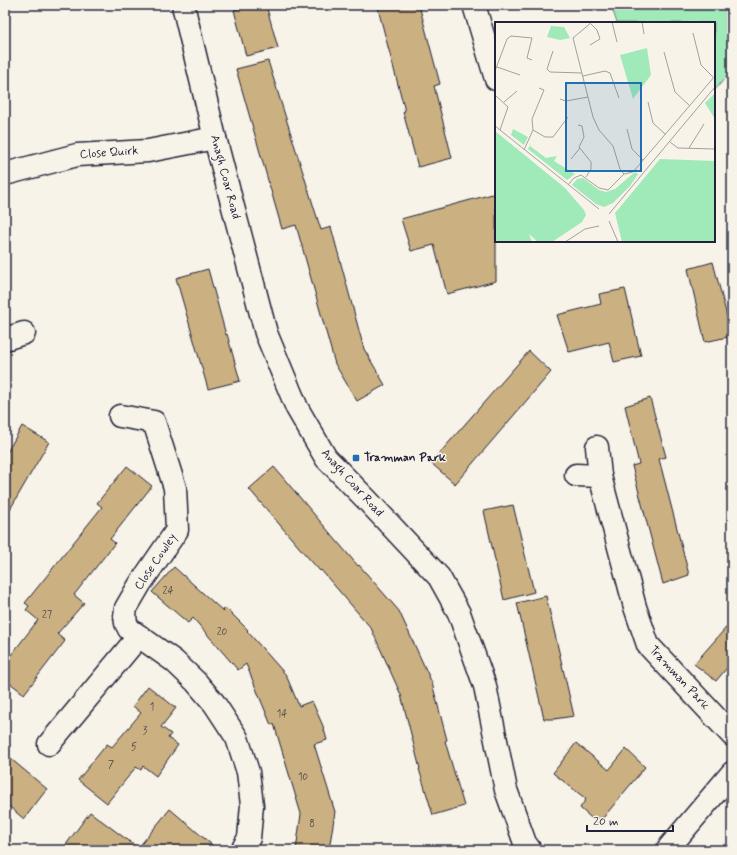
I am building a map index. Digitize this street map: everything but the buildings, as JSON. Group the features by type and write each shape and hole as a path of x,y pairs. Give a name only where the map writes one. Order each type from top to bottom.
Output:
{"street":[{"name":"Anagh Coar Road","path":"183,5 215,138 266,332 297,408 326,458 439,577 459,614 485,686 506,790 525,843 530,850"},
{"path":"474,5 495,76"},
{"name":"Close Quirk","path":"5,174 77,155 148,151 215,138"},
{"name":"Close Cowley","path":"120,416 154,422 175,488 177,530 140,584 126,608 126,623 129,629 174,661 196,682 214,703 237,738 248,772 252,805 249,838 242,850"},
{"name":"Tramman Park","path":"597,447 600,476 635,607 648,645 732,735"},
{"path":"576,475 600,476"},
{"path":"49,744 139,636"},
{"path":"667,850 732,773"}],"green space":[{"path":"611,5 732,5 732,70 715,90 715,22 617,22"}],"place":[{"name":"Tramman Park","path":"356,458"}]}
